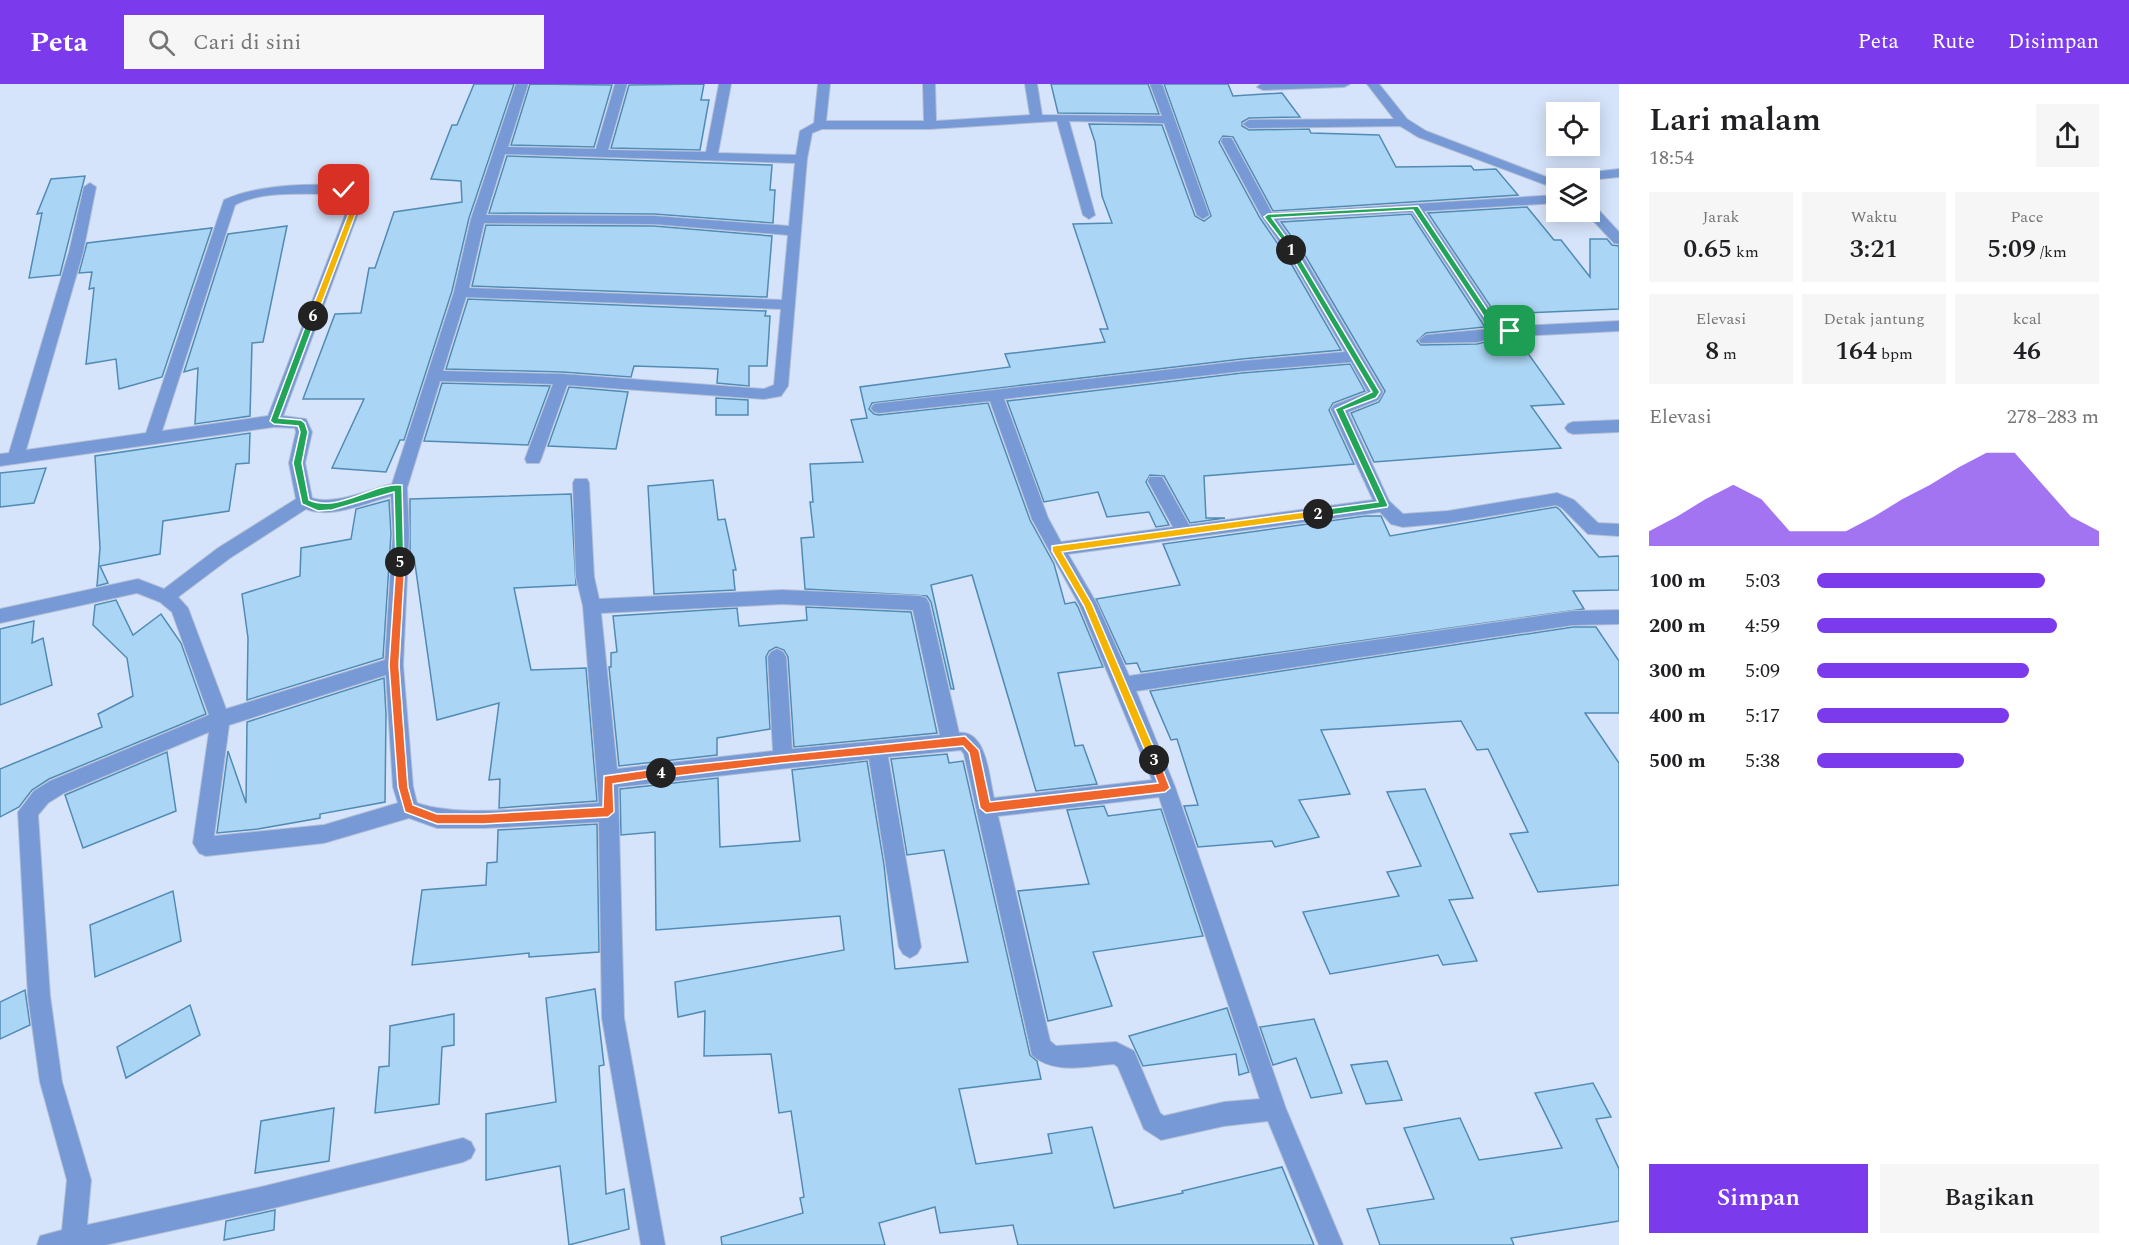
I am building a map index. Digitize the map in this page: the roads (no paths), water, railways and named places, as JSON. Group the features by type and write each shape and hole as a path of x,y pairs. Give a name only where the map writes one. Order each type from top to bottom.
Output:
{"street":[{"path":"409,809 403,787 394,665 401,534 399,488 461,292 478,219 522,84"},
{"path":"601,153 621,84"},
{"path":"711,156 725,84"},
{"path":"820,125 824,84"},
{"path":"929,84 930,125"},
{"path":"1031,84 1036,119"},
{"path":"1156,84 1203,215"},
{"path":"1263,87 1344,84"},
{"path":"1373,84 1403,122 1422,134 1546,179"},
{"path":"1062,117 1089,215"},
{"path":"434,376 562,379 764,394 776,392 781,386 801,159 806,131 820,125 930,125 1062,117 1169,120"},
{"path":"1249,124 1403,122"},
{"path":"1227,141 1268,217 1297,258 1356,356 1376,395 1339,409 1383,505 1397,519 1448,517 1557,499 1568,504 1594,529 1619,530"},
{"path":"500,150 801,159"},
{"path":"1600,175 1619,173"},
{"path":"16,457 76,252 90,187"},
{"path":"153,436 229,203 240,197 301,190 356,192 358,197 274,421"},
{"path":"1268,217 1546,199"},
{"path":"1415,207 1498,332"},
{"path":"478,219 654,220 795,231"},
{"path":"1600,220 1619,240"},
{"path":"461,292 789,304"},
{"path":"1426,340 1477,337 1498,332 1619,326"},
{"path":"879,408 1230,367 1356,356"},
{"path":"533,459 562,379"},
{"path":"995,394 1040,519 1088,604 1124,685 1165,788 1275,1109 1331,1245"},
{"path":"0,460 153,436 274,421 301,423 304,432 297,463 306,502"},
{"path":"1573,428 1619,426"},
{"path":"1156,481 1184,531"},
{"path":"581,483 585,577 592,606 608,779 612,1018 653,1245"},
{"path":"306,502 318,507 332,506 399,488"},
{"path":"166,597 224,553 306,502"},
{"path":"1055,549 1383,505"},
{"path":"0,616 138,586 166,597 178,608 220,719 203,843 206,846 324,834 409,809 437,819 484,819 608,812"},
{"path":"592,606 782,597 920,603 951,741"},
{"path":"1124,685 1572,618 1619,617"},
{"path":"777,657 783,758"},
{"path":"74,1242 79,1180 51,1082 39,996 28,812 41,797 57,787 220,719 394,665"},
{"path":"608,779 783,758 965,741 974,750 1040,1047 1055,1057 1116,1053 1122,1055 1126,1059 1152,1121 1161,1128 1224,1114 1275,1109"},
{"path":"877,749 910,947"},
{"path":"986,808 1165,788"},
{"path":"49,1245 74,1242 463,1150"}]}
